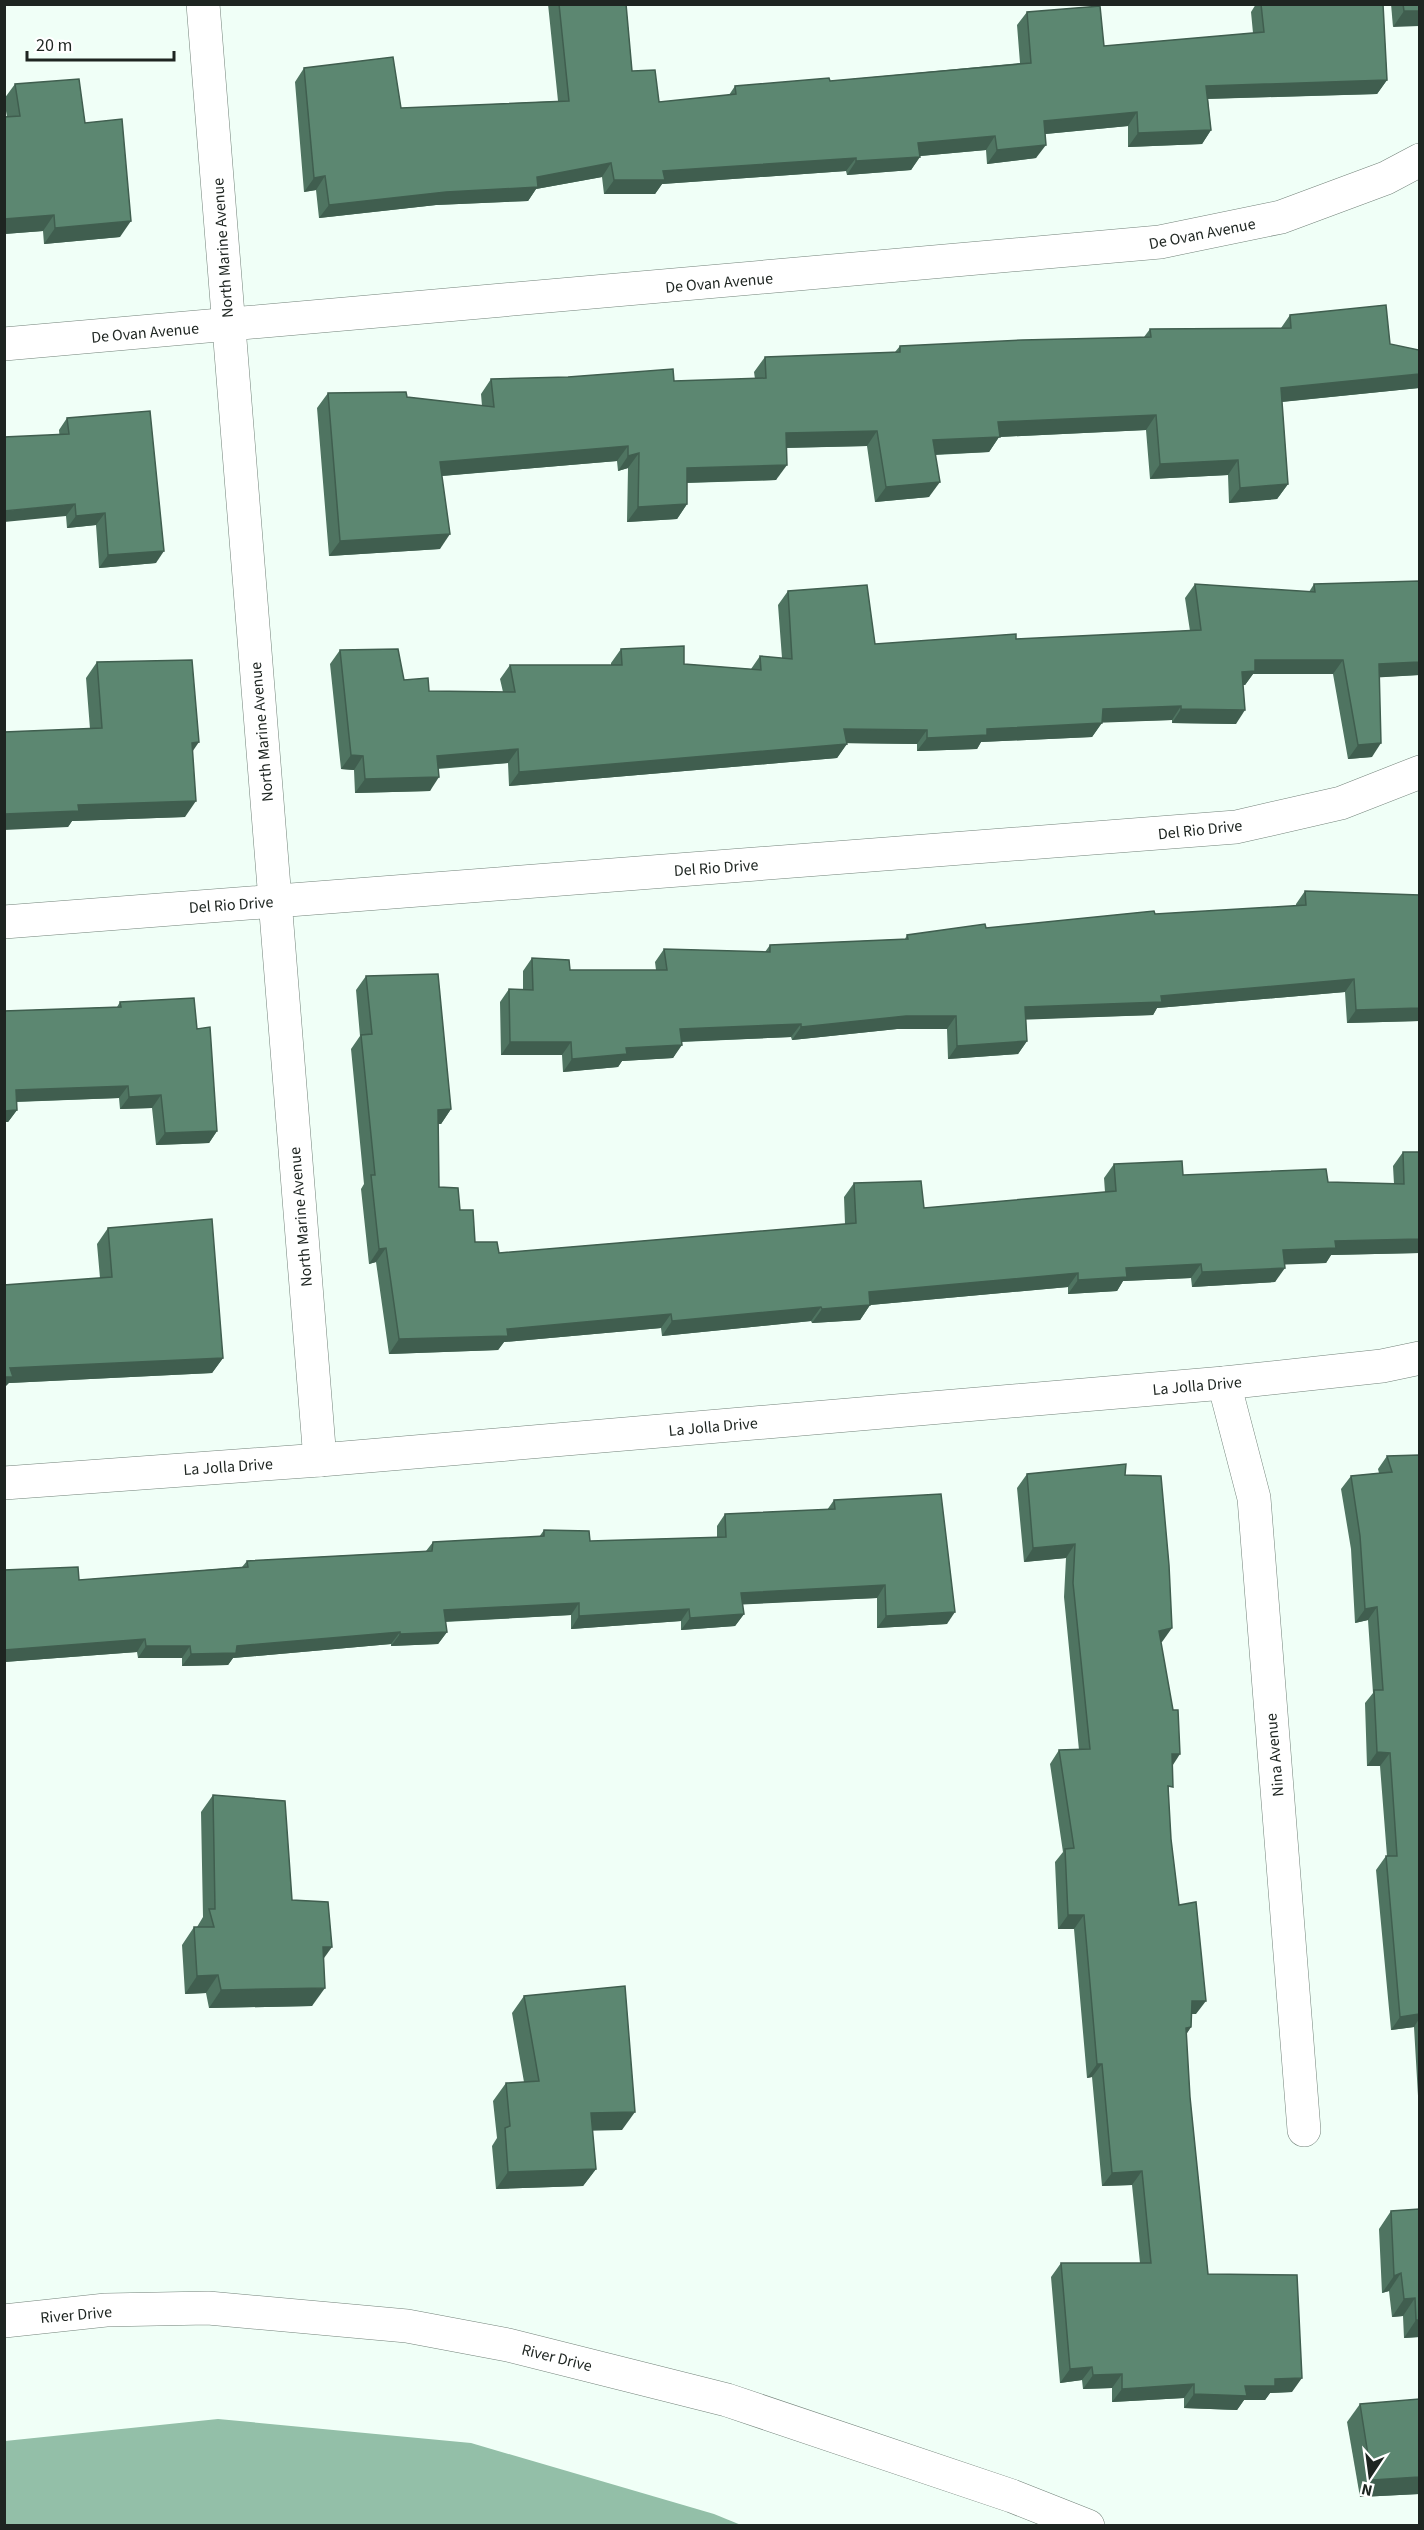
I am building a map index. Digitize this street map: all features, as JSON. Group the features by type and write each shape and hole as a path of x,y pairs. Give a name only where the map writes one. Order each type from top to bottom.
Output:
{"street":[{"name":"North Marine Avenue","path":"203,4 320,1460"},
{"name":"De Ovan Avenue","path":"4,344 1161,242 1281,217 1386,178 1419,160"},
{"name":"Del Rio Drive","path":"4,922 1236,827 1341,802 1419,772"},
{"name":"La Jolla Drive","path":"4,1483 320,1460 1224,1383 1382,1366 1419,1358"},
{"name":"Nina Avenue","path":"1224,1383 1254,1498 1304,2130"},
{"name":"River Drive","path":"4,2321 106,2310 208,2308 407,2326 474,2338 727,2400 1012,2496 1088,2526"}],"shaded area":[{"path":"218,2419 471,2443 714,2514 741,2525 5,2525 5,2441"}],"building":[{"path":"559,4 626,4 632,71 655,70 659,102 736,94 735,86 829,78 830,81 1031,63 1027,12 1100,6 1104,46 1264,32 1261,4 1383,4 1387,80 1206,86 1211,130 1138,133 1137,112 1044,121 1046,145 997,150 995,136 918,143 920,157 856,161 856,158 663,171 665,180 614,180 611,163 537,177 538,187 446,192 329,205 325,176 314,178 304,68 393,57 401,108 569,101"},
{"path":"1403,4 1419,4 1419,11 1404,11"},
{"path":"79,79 85,123 122,119 131,221 55,228 54,215 4,219 4,117 20,116 15,84"},
{"path":"1386,305 1390,344 1419,350 1419,374 1281,388 1288,484 1240,488 1238,460 1160,464 1156,415 998,422 1000,437 933,440 940,482 886,487 877,431 786,433 787,465 687,468 687,504 638,507 639,453 628,456 628,446 440,462 450,534 340,541 328,393 406,392 407,397 494,407 491,379 568,377 673,369 674,381 766,378 765,357 900,352 900,346 1151,337 1150,329 1291,328 1290,315"},
{"path":"150,411 164,551 108,555 105,513 76,516 75,504 4,511 4,437 69,434 67,418"},
{"path":"1419,581 1419,662 1379,664 1381,743 1358,745 1343,660 1255,660 1255,671 1242,672 1245,710 1181,709 1181,706 1103,709 1102,723 987,729 987,735 927,738 927,730 844,729 847,744 519,772 518,749 437,756 439,777 365,779 363,756 351,755 340,650 398,649 404,680 428,678 429,691 515,692 510,665 622,665 621,649 684,646 684,664 761,670 760,656 792,659 788,591 867,585 875,644 1016,634 1016,639 1201,630 1195,584 1315,592 1314,584"},
{"path":"192,660 199,742 192,743 196,801 78,805 79,811 4,814 4,732 102,728 97,662"},
{"path":"1305,891 1419,895 1419,1008 1356,1010 1354,979 1161,996 1162,1002 1025,1007 1027,1041 957,1046 956,1016 906,1016 801,1027 801,1024 680,1029 682,1045 626,1048 627,1054 572,1059 571,1042 510,1042 509,989 533,990 532,958 569,960 570,970 667,970 664,949 770,952 770,945 908,939 907,935 985,924 986,928 1154,911 1155,914 1306,905"},
{"path":"438,974 451,1109 438,1110 439,1187 458,1188 460,1210 473,1210 475,1242 497,1242 499,1253 856,1223 854,1183 921,1181 924,1208 1116,1191 1114,1164 1182,1161 1183,1175 1326,1169 1328,1182 1404,1184 1403,1152 1419,1152 1419,1239 1335,1241 1336,1248 1283,1250 1285,1268 1202,1272 1201,1264 1126,1268 1127,1277 1078,1280 1078,1273 869,1292 870,1305 822,1309 821,1307 672,1321 671,1314 507,1329 508,1336 399,1339 386,1248 379,1249 371,1175 375,1175 361,1035 372,1034 366,976"},
{"path":"194,998 197,1029 210,1027 217,1131 165,1133 161,1095 129,1097 128,1086 16,1090 17,1110 4,1111 4,1011 121,1007 120,1002"},
{"path":"212,1219 223,1358 10,1368 13,1377 4,1377 4,1285 112,1277 108,1228"},
{"path":"1419,1455 1419,2014 1400,2017 1386,1856 1397,1856 1390,1753 1377,1752 1374,1690 1383,1690 1377,1607 1365,1609 1360,1536 1351,1476 1392,1472 1387,1456"},
{"path":"1126,1464 1125,1475 1161,1476 1172,1628 1159,1631 1173,1710 1178,1710 1180,1754 1172,1754 1173,1787 1168,1786 1171,1839 1179,1905 1196,1902 1206,2001 1192,2001 1191,2027 1186,2028 1190,2097 1208,2274 1297,2275 1302,2378 1275,2379 1275,2386 1245,2386 1247,2396 1194,2394 1194,2384 1122,2389 1122,2374 1093,2375 1092,2367 1070,2369 1061,2263 1151,2263 1142,2171 1112,2173 1102,2064 1097,2064 1084,1915 1068,1915 1065,1849 1074,1848 1059,1750 1090,1749 1073,1583 1075,1544 1033,1548 1027,1474"},
{"path":"941,1494 955,1612 886,1616 885,1585 741,1593 744,1614 690,1618 689,1609 579,1616 579,1603 444,1610 447,1632 400,1634 400,1632 237,1646 236,1653 191,1654 190,1646 146,1646 145,1639 4,1650 4,1570 78,1567 79,1580 248,1567 247,1561 432,1551 433,1542 544,1536 544,1530 589,1531 590,1541 726,1537 725,1514 835,1509 834,1500"},
{"path":"213,1795 285,1801 292,1900 328,1902 332,1947 323,1947 325,1988 221,1990 218,1975 197,1976 194,1927 214,1927 209,1909 215,1909"},
{"path":"625,1986 635,2112 591,2113 596,2169 508,2172 505,2128 510,2126 506,2083 539,2081 524,1996"},
{"path":"1419,2209 1419,2320 1416,2320 1415,2298 1404,2299 1401,2273 1394,2276 1391,2211"},
{"path":"1419,2399 1419,2477 1372,2480 1360,2404"}]}
